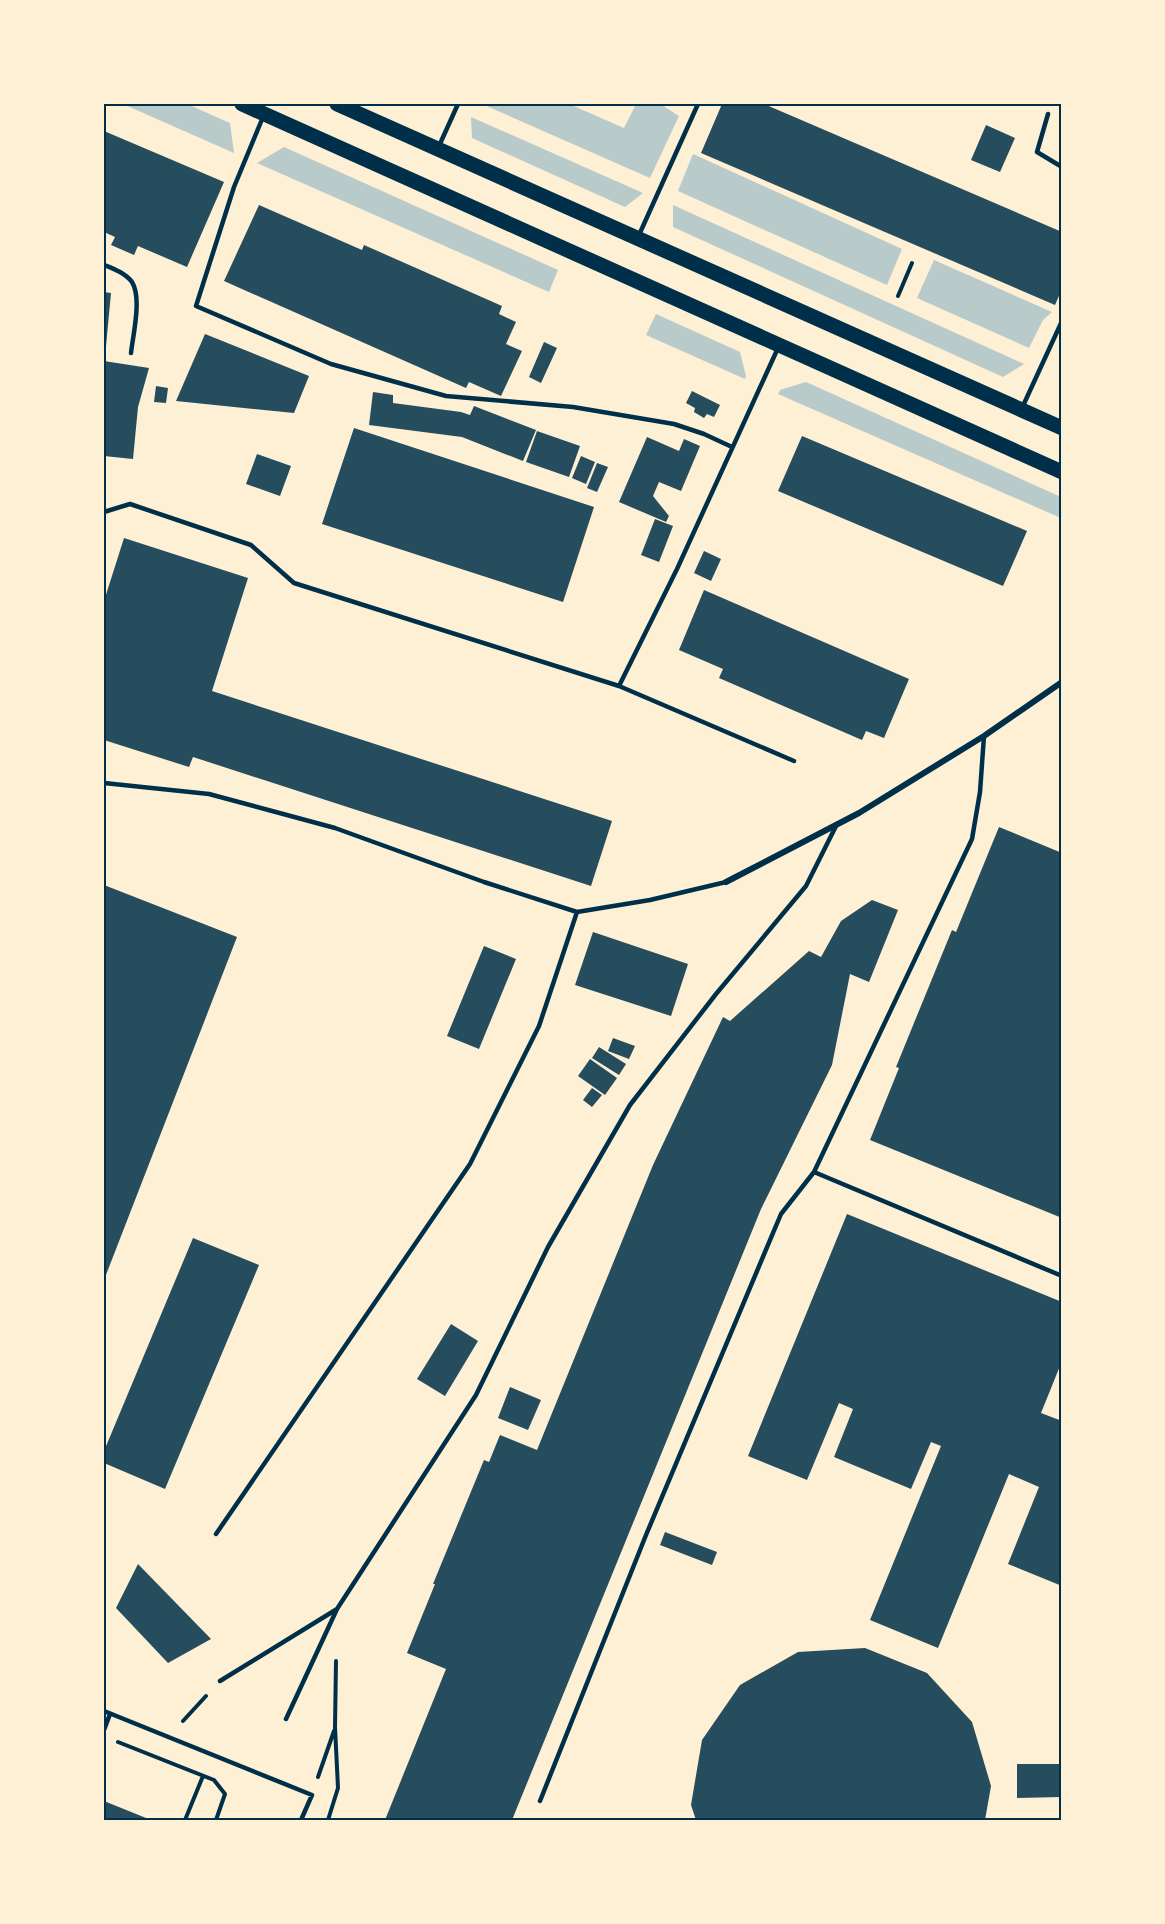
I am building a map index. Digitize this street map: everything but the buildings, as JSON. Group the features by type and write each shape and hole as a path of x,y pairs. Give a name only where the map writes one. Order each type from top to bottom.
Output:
{"main road":[{"path":"242,104 1062,472"},
{"path":"337,104 1062,428"}],"street":[{"path":"726,882 859,813 984,736 1062,682"}],"lane":[{"path":"438,149 458,104"},
{"path":"638,238 698,104"},
{"path":"265,114 234,187 196,306 331,363 446,396 573,407 674,424 732,447"},
{"path":"1048,114 1037,152 1062,167"},
{"path":"104,266 117,270 132,282 137,301 130,353"},
{"path":"1021,410 1062,321"},
{"path":"619,686 677,569 779,345"},
{"path":"104,512 130,504 251,545 294,583 619,686 794,761"},
{"path":"540,1801 651,1525 781,1214 814,1172 972,839 980,792 984,736"},
{"path":"104,783 209,794 335,828 484,882 577,912 650,900 726,882"},
{"path":"286,1719 337,1609 476,1395 548,1247 630,1105 716,994 806,886 837,824"},
{"path":"216,1534 470,1164 538,1026 577,912"},
{"path":"814,1172 1062,1276"},
{"path":"220,1681 337,1609"},
{"path":"104,1711 312,1795 301,1821"},
{"path":"104,1730 110,1714"}],"path":[{"path":"898,296 912,263"},
{"path":"328,1821 339,1788 335,1727 336,1656"},
{"path":"169,1737 220,1681"},
{"path":"312,1795 335,1727"},
{"path":"114,1740 214,1780 225,1794 216,1821"},
{"path":"185,1821 203,1776"}],"shaded area":[{"path":"123,104 187,104 230,123 234,153"},
{"path":"482,104 569,104 624,128 636,104 660,104 679,116 650,178"},
{"path":"471,117 643,193 625,207 472,138"},
{"path":"284,147 558,270 549,292 257,163"},
{"path":"693,154 902,249 887,285 678,191"},
{"path":"673,205 1024,364 1003,377 673,227"},
{"path":"934,260 1052,312 1043,320 1029,348 917,298"},
{"path":"656,314 740,352 745,379 646,335"},
{"path":"806,382 1061,497 1061,518 778,394 780,390"}]}
